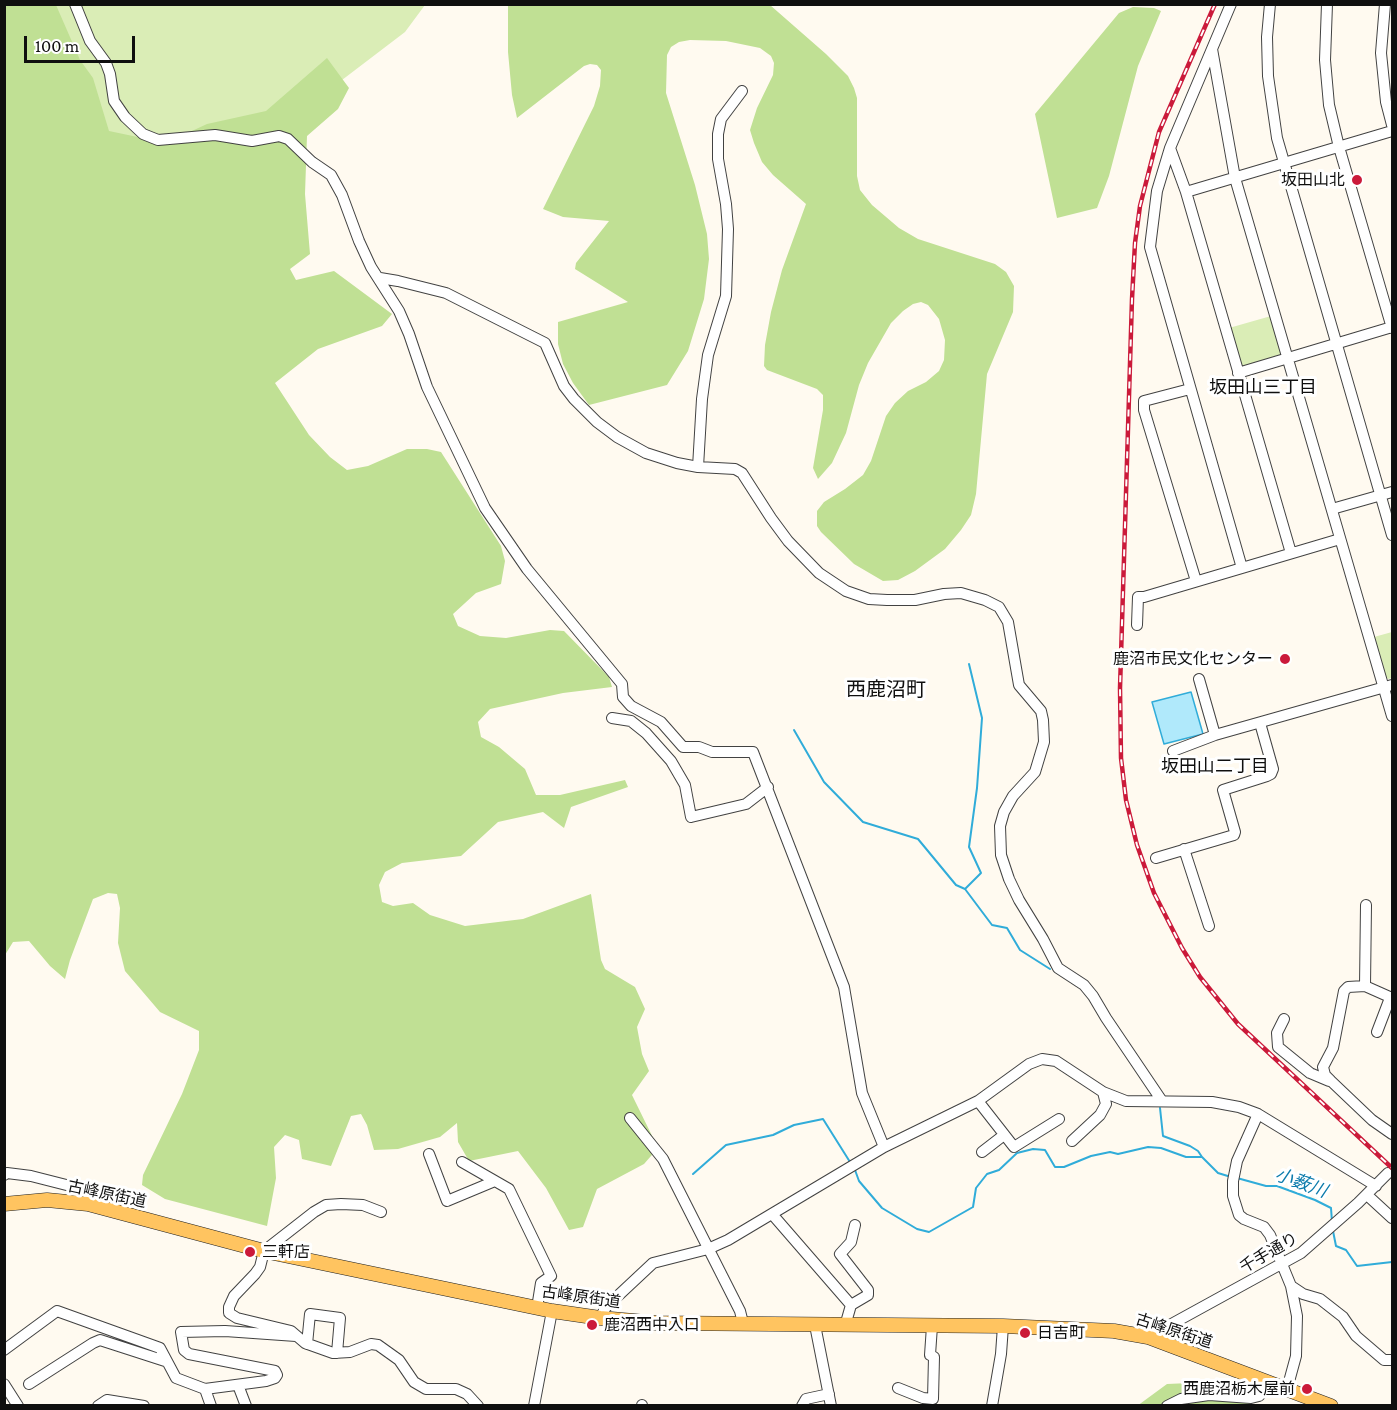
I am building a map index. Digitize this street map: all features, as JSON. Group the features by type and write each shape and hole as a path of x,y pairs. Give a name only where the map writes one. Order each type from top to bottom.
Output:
{"main road":[{"name":"古峰原街道","path":"4,1204 47,1200 88,1204 264,1251 552,1311 600,1318 657,1323 1003,1326 1114,1331 1148,1337 1331,1406"}],"street":[{"path":"75,4 90,41 106,63 114,101 125,117 143,134 159,140 214,135 252,141 279,136 288,139 312,162 331,175 337,183 371,267 380,278 403,319 427,387 485,508 527,569 622,684 623,697 631,706 662,722 683,747 699,747 712,752 753,752 844,987 862,1092 884,1147"},
{"path":"1231,4 1170,148 1156,191 1150,247 1242,568"},
{"path":"1270,4 1267,37 1268,76 1277,138 1392,535"},
{"path":"1238,373 1392,328 1339,147 1326,84 1327,4"},
{"path":"1385,4 1381,53 1385,93 1392,125"},
{"path":"1212,49 1234,178 1340,539 1388,686 1392,716"},
{"path":"698,467 702,399 708,355 726,296 728,229 718,159 718,134 722,119 742,91"},
{"path":"1186,192 1392,131"},
{"path":"1170,148 1186,192 1291,553"},
{"path":"380,278 446,293 545,343 564,386 574,399 597,422 617,437 646,453 677,463 698,467 735,469 742,473 788,541 819,573 846,591 869,599 887,600 915,600 961,593 985,600 1004,612 1008,622 1019,685 1041,711 1044,720 1044,742 1035,772 1013,796 1004,812 1000,826 1001,855 1014,890 1044,939 1058,968 1084,985 1093,996 1162,1101"},
{"path":"1190,389 1144,401 1144,410 1196,581"},
{"path":"1332,508 1392,492"},
{"path":"1137,625 1138,597 1340,539"},
{"path":"1198,679 1215,735"},
{"path":"1173,751 1215,735 1388,686"},
{"path":"612,718 631,721 646,733 671,761 685,785 691,817 746,804 768,787"},
{"path":"1156,858 1234,835 1223,790 1271,774 1272,763 1260,723"},
{"path":"1184,849 1209,926"},
{"path":"1365,986 1366,905"},
{"path":"1377,1032 1391,998 1365,986 1348,987 1341,996 1336,1037 1323,1067 1325,1076 1372,1120 1392,1134"},
{"path":"1284,1019 1277,1033 1278,1047 1310,1073 1332,1082"},
{"path":"600,1318 606,1307 652,1263 708,1248 728,1240 884,1147 978,1101 1029,1064 1042,1059 1056,1061 1104,1092 1126,1101 1212,1102 1239,1107 1258,1114 1376,1186"},
{"path":"1072,1141 1100,1115 1106,1104 1104,1092"},
{"path":"978,1101 1014,1148 1059,1119"},
{"path":"1258,1114 1237,1161 1233,1196 1239,1215 1264,1227 1270,1235 1292,1286 1297,1316 1296,1356 1287,1389"},
{"path":"630,1118 663,1159 740,1311 743,1323"},
{"path":"982,1152 1004,1136"},
{"path":"429,1155 447,1201 495,1181"},
{"path":"462,1162 509,1189 551,1276 541,1284 537,1308"},
{"path":"4,1175 7,1173 31,1176 90,1191 88,1204"},
{"name":"千手通り","path":"1148,1337 1164,1326 1283,1264 1319,1239 1388,1173"},
{"path":"1367,1195 1392,1218"},
{"path":"381,1212 363,1205 326,1205 295,1225 264,1251 260,1267 234,1296 229,1313 237,1318 291,1331 308,1344 337,1353 350,1352 371,1344 378,1345 399,1360 414,1382 426,1389 456,1389 468,1394 478,1406"},
{"path":"772,1214 851,1305"},
{"path":"848,1325 847,1319 851,1305 868,1295 868,1290 840,1254 850,1242 855,1225"},
{"path":"1292,1286 1303,1294 1320,1299 1343,1317 1356,1336 1384,1360 1392,1360"},
{"path":"4,1350 57,1311 160,1348 176,1378 205,1389 266,1381 277,1375 275,1371 189,1354 184,1350 181,1332 225,1331 296,1336"},
{"path":"534,1406 552,1311"},
{"path":"308,1344 310,1314 340,1318 337,1353"},
{"path":"802,1406 806,1399 830,1400 815,1325"},
{"path":"898,1388 933,1400 934,1357 930,1355 932,1326"},
{"path":"992,1406 1001,1354 1003,1326"},
{"path":"30,1384 100,1340 165,1361"},
{"path":"1167,1406 1181,1399 1209,1395 1251,1398 1259,1396 1270,1383"},
{"path":"4,1384 18,1406"},
{"path":"238,1385 246,1406"},
{"path":"205,1389 211,1406"},
{"path":"98,1406 107,1400 114,1400 144,1406"}],"green space":[{"path":"5,5 56,5 80,60 93,78 109,131 166,143 207,124 266,111 327,58 349,88 338,109 307,136 305,194 310,254 290,269 296,280 334,271 392,314 382,326 318,349 275,383 309,435 330,457 347,470 368,466 407,449 441,452 501,546 505,561 501,584 476,593 453,614 458,626 480,636 506,638 550,630 564,631 609,677 612,687 563,693 490,709 478,722 481,737 499,747 525,769 536,795 560,795 625,780 628,787 571,807 564,828 543,812 498,822 461,856 402,863 385,872 379,885 382,902 393,906 413,903 430,915 465,926 523,919 591,894 601,960 605,969 635,987 645,1009 637,1027 642,1054 649,1071 632,1095 658,1148 644,1164 597,1189 583,1227 569,1230 546,1188 518,1151 469,1161 458,1142 457,1123 440,1137 398,1149 374,1150 367,1125 361,1114 351,1116 331,1166 302,1159 299,1140 285,1135 274,1147 276,1178 267,1226 165,1199 142,1185 143,1175 182,1094 199,1050 199,1031 160,1012 125,971 118,943 120,908 117,894 108,893 93,899 65,979 50,966 29,941 13,942 5,955"},
{"path":"41,5 425,5 405,32 241,157 104,145"},
{"path":"508,5 770,5 848,76 857,98 857,176 860,190 872,205 899,228 918,239 995,264 1006,272 1014,286 1013,312 987,374 976,494 971,515 945,549 915,571 898,580 883,581 854,564 817,526 817,511 824,502 863,475 871,461 886,416 895,403 908,391 926,382 939,371 944,360 945,340 939,319 928,305 921,302 903,311 891,323 868,363 859,385 846,433 832,463 818,479 813,468 823,410 823,395 817,389 767,370 764,366 771,312 782,270 806,204 773,175 762,162 750,130 757,108 773,75 774,63 771,56 760,48 726,41 690,40 679,42 671,47 667,55 666,93 695,185 707,234 709,259 704,299 688,351 667,385 589,405 563,364 558,344 558,322 628,302 575,269 576,263 609,221 563,217 543,209 594,106 600,86 601,70 597,65 584,66 517,118 512,95 508,52"},
{"path":"1133,7 1154,8 1161,11 1138,66 1109,176 1097,208 1057,218 1035,114 1119,13"},
{"path":"1271,316 1282,352 1281,356 1241,367 1229,328"},
{"path":"1392,632 1392,678 1388,679 1374,637"},
{"path":"1235,1381 1253,1405 1137,1406 1167,1384"}],"water":[{"path":"1191,692 1203,734 1164,744 1152,702"}],"waterway":[{"path":"965,889 981,873 969,847 977,788 982,718 969,664"},
{"path":"794,730 824,782 863,822 918,839 956,885 965,889 992,925 1007,928 1020,950 1050,969"},
{"path":"1160,1108 1163,1136 1190,1146 1198,1151 1218,1173 1231,1177"},
{"path":"693,1174 726,1145 773,1135 794,1125 823,1119 850,1162"},
{"path":"855,1170 859,1181 882,1208 917,1229 929,1232 973,1207 976,1188 987,1174 999,1170 1017,1153 1033,1149 1045,1150 1055,1167 1064,1167 1091,1156 1110,1152 1118,1154 1148,1147 1161,1148 1186,1157 1202,1157"},
{"name":"小薮川","path":"1237,1178 1266,1186 1277,1186 1315,1200 1331,1208 1332,1222"},
{"name":"小薮川","path":"1333,1231 1336,1246 1346,1250 1357,1266 1392,1262"}],"railway":[{"path":"1215,4 1159,132 1140,206 1135,243 1120,688 1121,758 1126,800 1137,845 1154,893 1182,948 1200,977 1238,1024 1392,1168"}],"place":[{"name":"坂田山北","path":"1357,180"},
{"name":"鹿沼市民文化センター","path":"1285,659"},
{"name":"三軒店","path":"250,1252"},
{"name":"鹿沼西中入口","path":"592,1325"},
{"name":"日吉町","path":"1025,1333"},
{"name":"西鹿沼栃木屋前","path":"1307,1389"}],"district":[{"name":"坂田山三丁目","path":"1263,387"},
{"name":"西鹿沼町","path":"886,690"},
{"name":"坂田山二丁目","path":"1215,766"}]}
